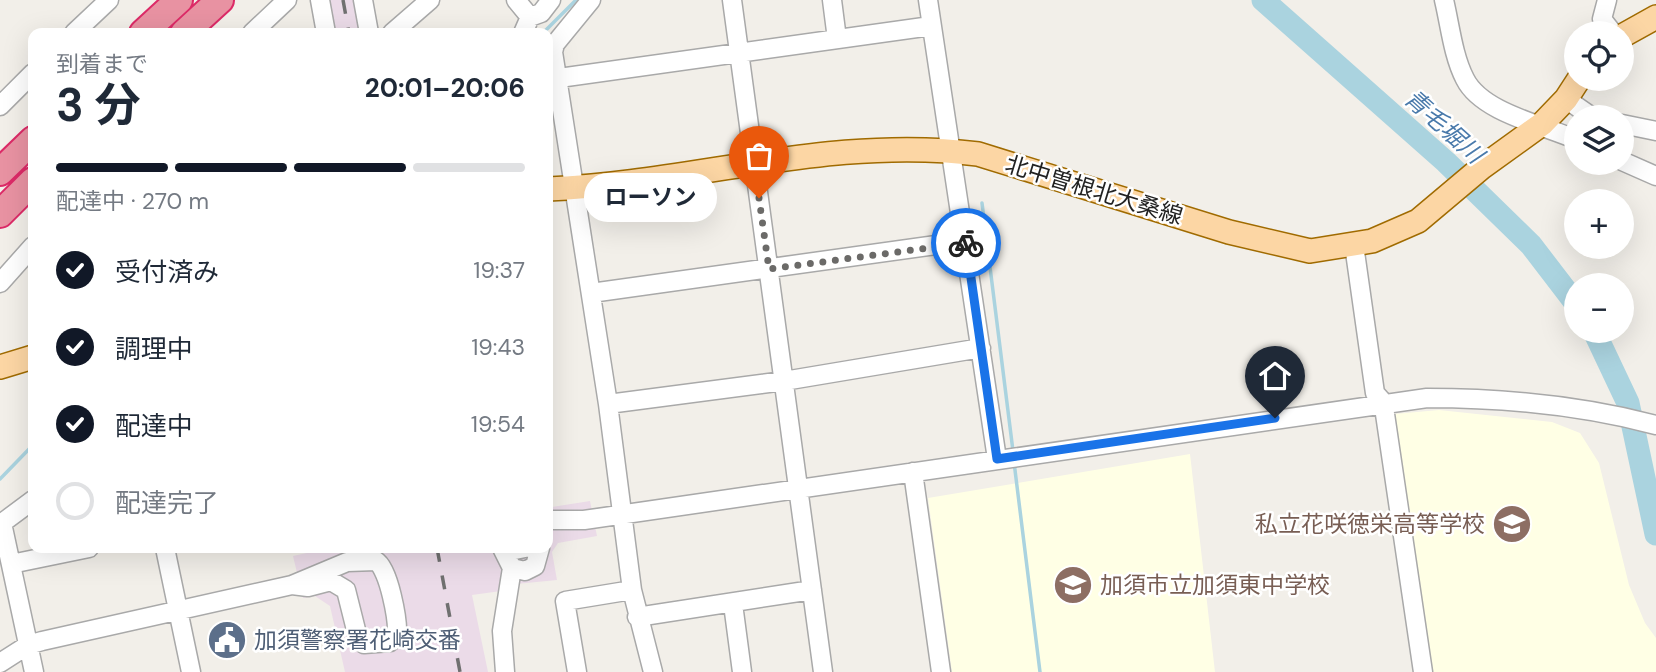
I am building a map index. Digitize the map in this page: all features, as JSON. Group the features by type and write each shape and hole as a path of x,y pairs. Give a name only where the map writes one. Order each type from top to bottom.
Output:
{"highway":[{"path":"148,28 179,0"},
{"path":"189,28 220,0"},
{"path":"0,172 28,145"},
{"path":"0,214 28,186"}],"main road":[{"path":"1634,30 1656,18"},
{"name":"北中曽根北大桑線","path":"553,189 869,148 952,150 978,154 1268,243 1310,250 1354,245 1406,228 1481,168 1542,124 1571,91"},
{"path":"0,367 28,359"}],"street":[{"path":"80,28 109,0"},
{"path":"257,28 287,0"},
{"path":"320,0 325,28"},
{"path":"363,0 368,28"},
{"path":"398,28 430,0"},
{"path":"516,0 526,25 541,13 551,0"},
{"path":"592,0 555,44 553,52 591,293 632,590 653,672"},
{"path":"732,0 823,672"},
{"path":"832,0 837,39"},
{"path":"928,0 997,459"},
{"path":"1444,0 1461,70 1470,87 1496,107 1564,134"},
{"path":"1607,0 1608,21"},
{"path":"559,78 931,26"},
{"path":"0,106 28,78"},
{"path":"1566,99 1575,105"},
{"path":"1634,126 1656,131"},
{"path":"1634,166 1656,176"},
{"path":"591,293 965,241"},
{"path":"1354,245 1376,393 1383,402 1423,672"},
{"path":"0,283 28,252"},
{"path":"607,404 783,381 981,348"},
{"path":"553,520 584,520 1383,402 1489,398 1587,409 1654,424"},
{"path":"913,472 940,672"},
{"path":"28,504 2,523 34,672"},
{"path":"553,534 584,520"},
{"path":"11,564 65,553"},
{"path":"166,553 191,672"},
{"path":"505,553 512,568 502,631 505,672"},
{"path":"512,568 524,570 535,566 539,553"},
{"path":"0,663 28,645 292,585 348,562 376,561 383,567 397,635 390,642 364,644 357,634 349,598 341,584 331,581 308,587 292,585"},
{"path":"577,672 565,601 632,590"},
{"path":"638,617 812,590"},
{"path":"733,604 742,672"}],"shaded area":[{"path":"326,0 356,0 361,28 330,28"},
{"name":"私立花咲徳栄高等学校","path":"1439,410 1552,422 1580,433 1599,463 1629,585 1645,623 1656,638 1656,672 1432,672 1395,414"},
{"name":"加須市立加須東中学校","path":"1190,454 1215,672 952,672 928,498"},
{"path":"590,501 597,536 558,543 553,550 553,507"},
{"path":"307,553 552,553 557,580 516,584 515,589 472,595 488,672 345,672 330,606 315,596 303,598 293,556"}],"waterway":[{"path":"548,28 576,0"},
{"name":"青毛堀川","path":"1263,0 1446,162 1531,245 1564,288"},
{"path":"982,203 1013,451"},
{"name":"青毛堀川","path":"1600,343 1628,403 1656,534"},
{"path":"0,479 28,450"},
{"path":"1014,462 1040,672"}],"railway":[{"path":"343,0 348,28"},
{"path":"438,553 460,672"}],"way so far":[{"path":"759,198 769,269 965,241 966,243"}],"place":[{"name":"ローソン","path":"759,198"},
{"name":"私立花咲徳栄高等学校","path":"1512,524"},
{"name":"加須市立加須東中学校","path":"1073,585"},
{"name":"加須警察署花崎交番","path":"227,640"}],"route":[{"path":"966,243 997,459 1275,418"}]}
